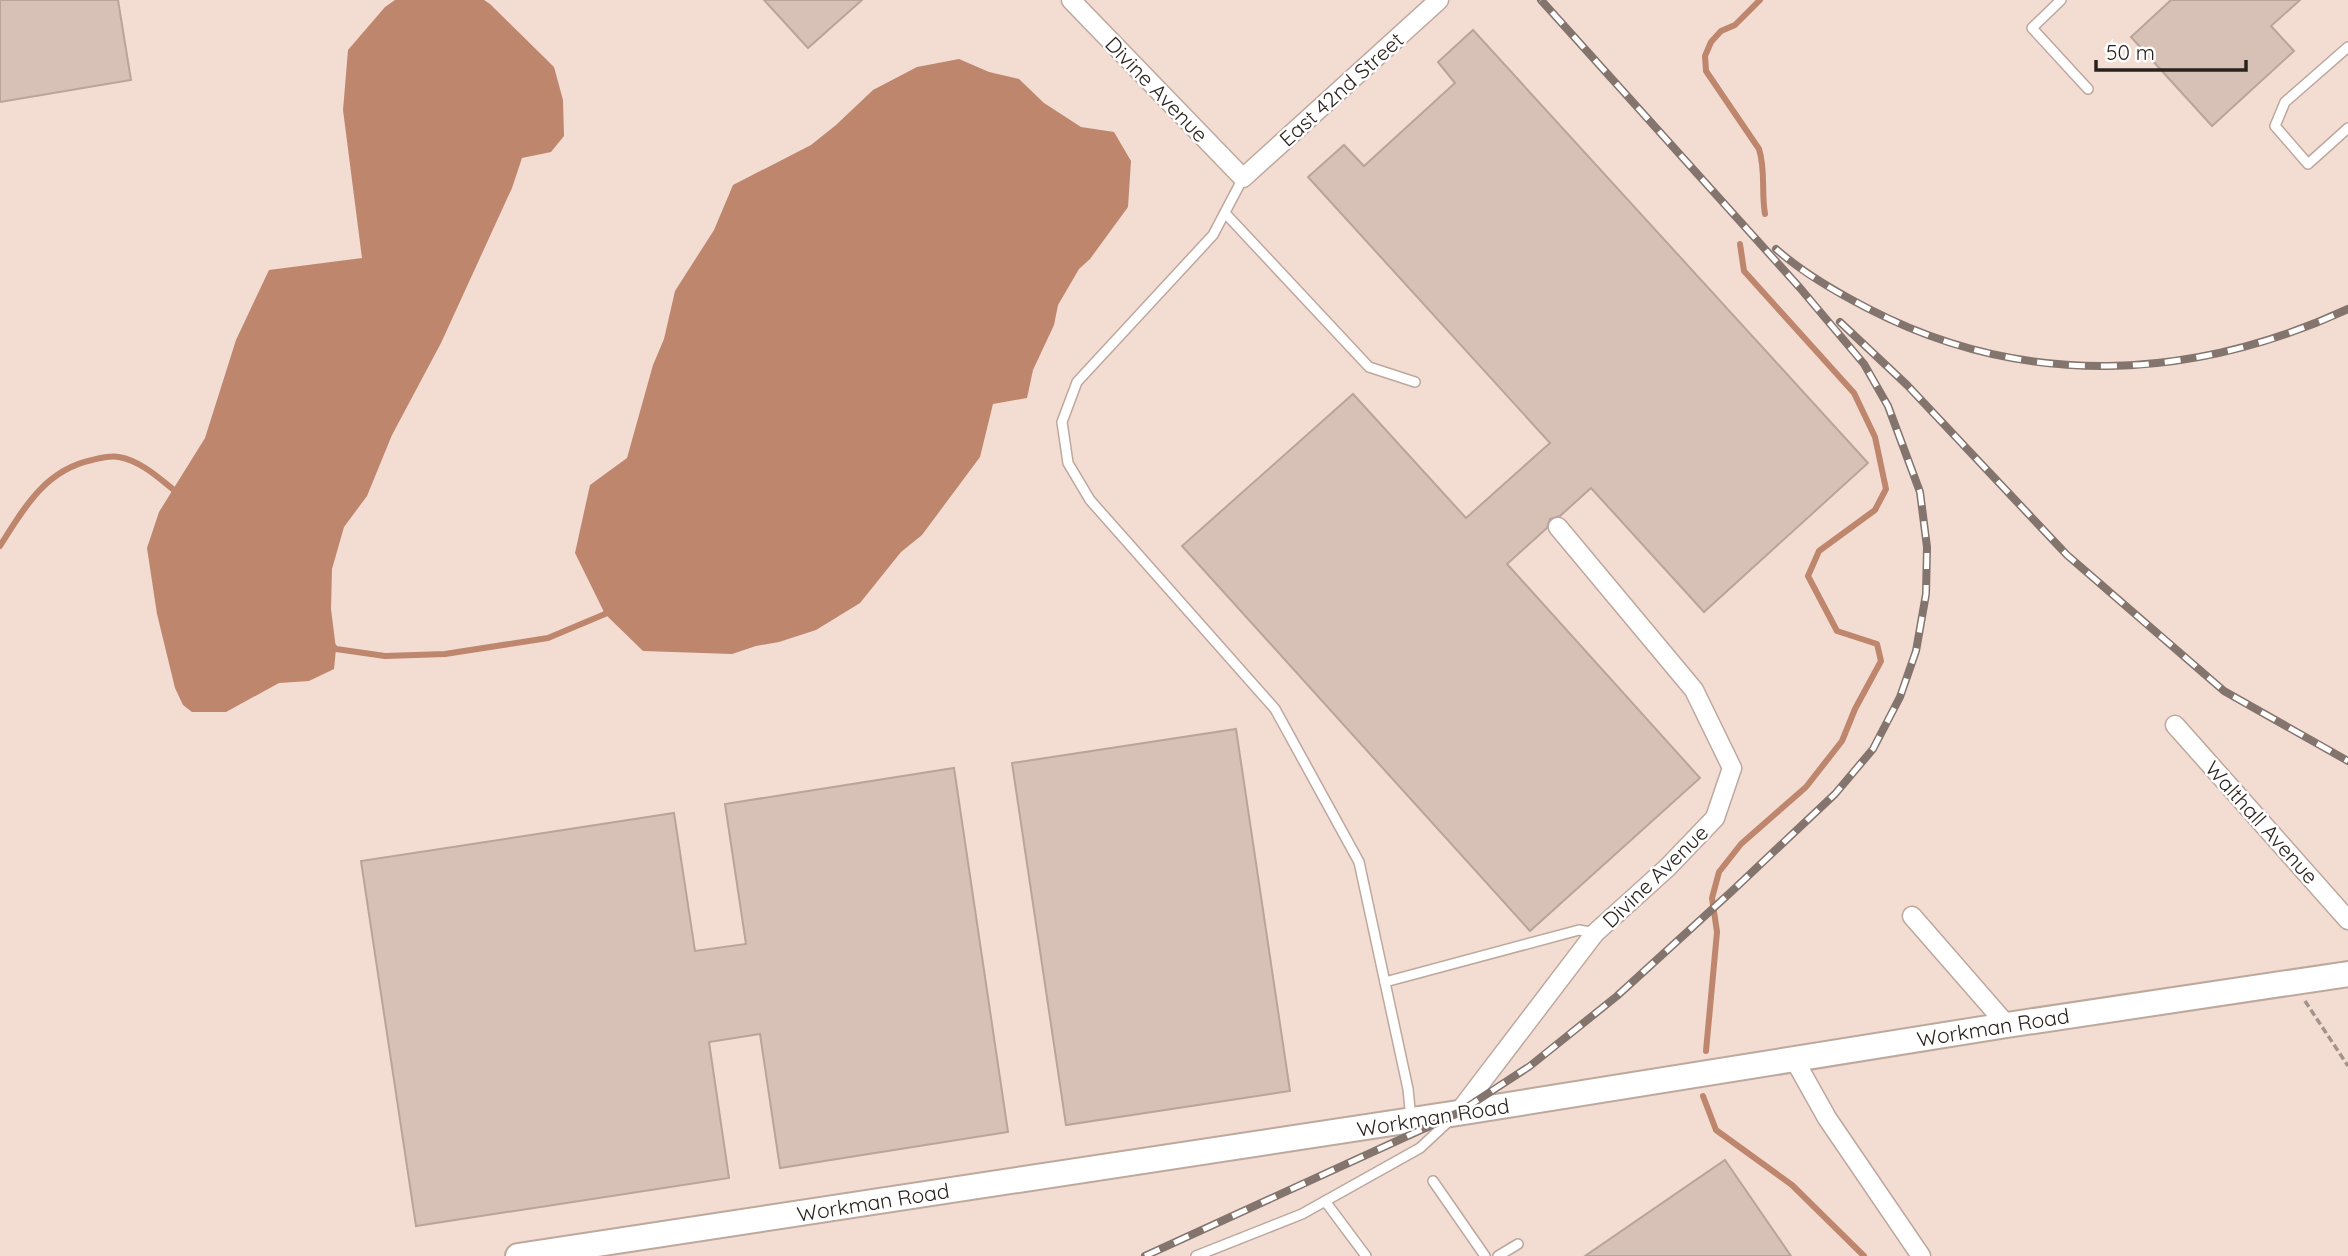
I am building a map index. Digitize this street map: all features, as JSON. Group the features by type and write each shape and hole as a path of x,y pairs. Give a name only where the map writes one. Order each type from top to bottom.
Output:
{"street":[{"name":"Divine Avenue","path":"1071,0 1243,178"},
{"name":"East 42nd Street","path":"1243,178 1439,0"},
{"name":"Divine Avenue","path":"1458,1113 1595,933 1667,868 1715,818 1732,768 1694,690 1558,527"},
{"name":"Walthall Avenue","path":"2175,725 2348,920"},
{"path":"1912,916 2007,1025"},
{"name":"Workman Road","path":"518,1256 1411,1121 2007,1025 2348,974"},
{"path":"1794,1059 1827,1118 1921,1256"}],"lane":[{"path":"2061,0 2032,28 2088,89"},
{"path":"2348,47 2285,102 2275,126 2308,164 2348,128"},
{"path":"1243,178 1213,235 1077,382 1062,422 1068,463 1090,500 1275,709 1359,862 1408,1089 1411,1121"},
{"path":"1224,213 1369,367 1415,382"},
{"path":"1385,982 1579,930 1595,933"},
{"path":"1196,1256 1302,1214 1420,1148 1458,1113"},
{"path":"1433,1181 1485,1256"},
{"path":"1325,1201 1366,1256"},
{"path":"1498,1256 1518,1244"}],"path":[{"path":"2292,981 2348,1066"}],"shaded area":[{"path":"395,0 484,0 490,4 554,67 563,100 564,136 551,152 522,158 512,188 441,343 392,435 367,496 344,527 332,569 331,609 336,649 334,669 309,681 279,683 226,712 192,712 183,705 175,688 157,614 147,548 159,512 205,438 236,340 269,270 362,258 343,110 348,50 385,7"},
{"path":"959,59 989,72 1019,79 1044,103 1081,127 1114,132 1131,161 1128,207 1090,259 1079,269 1058,305 1054,325 1033,370 1027,398 993,404 980,457 922,535 901,552 860,603 816,630 732,654 643,651 605,614 575,553 590,485 627,458 653,365 664,339 675,291 714,230 733,185 811,145 873,90 917,67"}],"building":[{"path":"0,0 118,0 131,80 0,102"},
{"path":"764,0 862,0 808,48"},
{"path":"2171,0 2300,0 2271,26 2294,51 2212,126 2131,37"},
{"path":"1473,30 1868,463 1704,612 1591,488 1560,516 1550,519 1547,528 1507,564 1700,778 1530,931 1182,546 1353,394 1466,518 1550,443 1308,177 1344,145 1364,166 1455,83 1438,62"},
{"path":"1236,729 1290,1091 1066,1125 1012,763"},
{"path":"954,768 1008,1132 780,1168 760,1034 709,1042 729,1178 416,1226 361,861 674,813 695,951 746,944 725,804"},
{"path":"1725,1160 1791,1256 1585,1256"}],"waterway":[{"path":"1760,0 1735,25 1721,31 1711,42 1705,56 1706,71 1759,149 1765,214"},
{"path":"1706,1051 1717,932 1712,898 1719,872 1741,844 1806,787 1842,741 1855,709 1881,661 1877,644 1837,631 1808,576 1819,551 1875,510 1886,489 1875,437 1854,393 1744,271 1740,244"},
{"path":"0,546 37,492 61,472 92,460 113,456 127,459 151,472 179,494"},
{"path":"331,644 336,649 385,656 445,654 548,638 605,614 610,608"},
{"path":"1703,1096 1716,1130 1792,1185 1864,1256"}],"railway":[{"path":"1145,1256 1458,1113 1530,1066 1617,996 1835,794 1873,749 1900,697 1916,651 1926,594 1927,547 1920,492 1888,406 1864,364 1800,288 1541,0"},
{"path":"1776,249 1844,296 1928,335 1987,353 2048,363 2108,366 2169,362 2229,351 2289,333 2348,309"},
{"path":"1840,322 1907,385 2067,555 2224,691 2348,761"}]}
